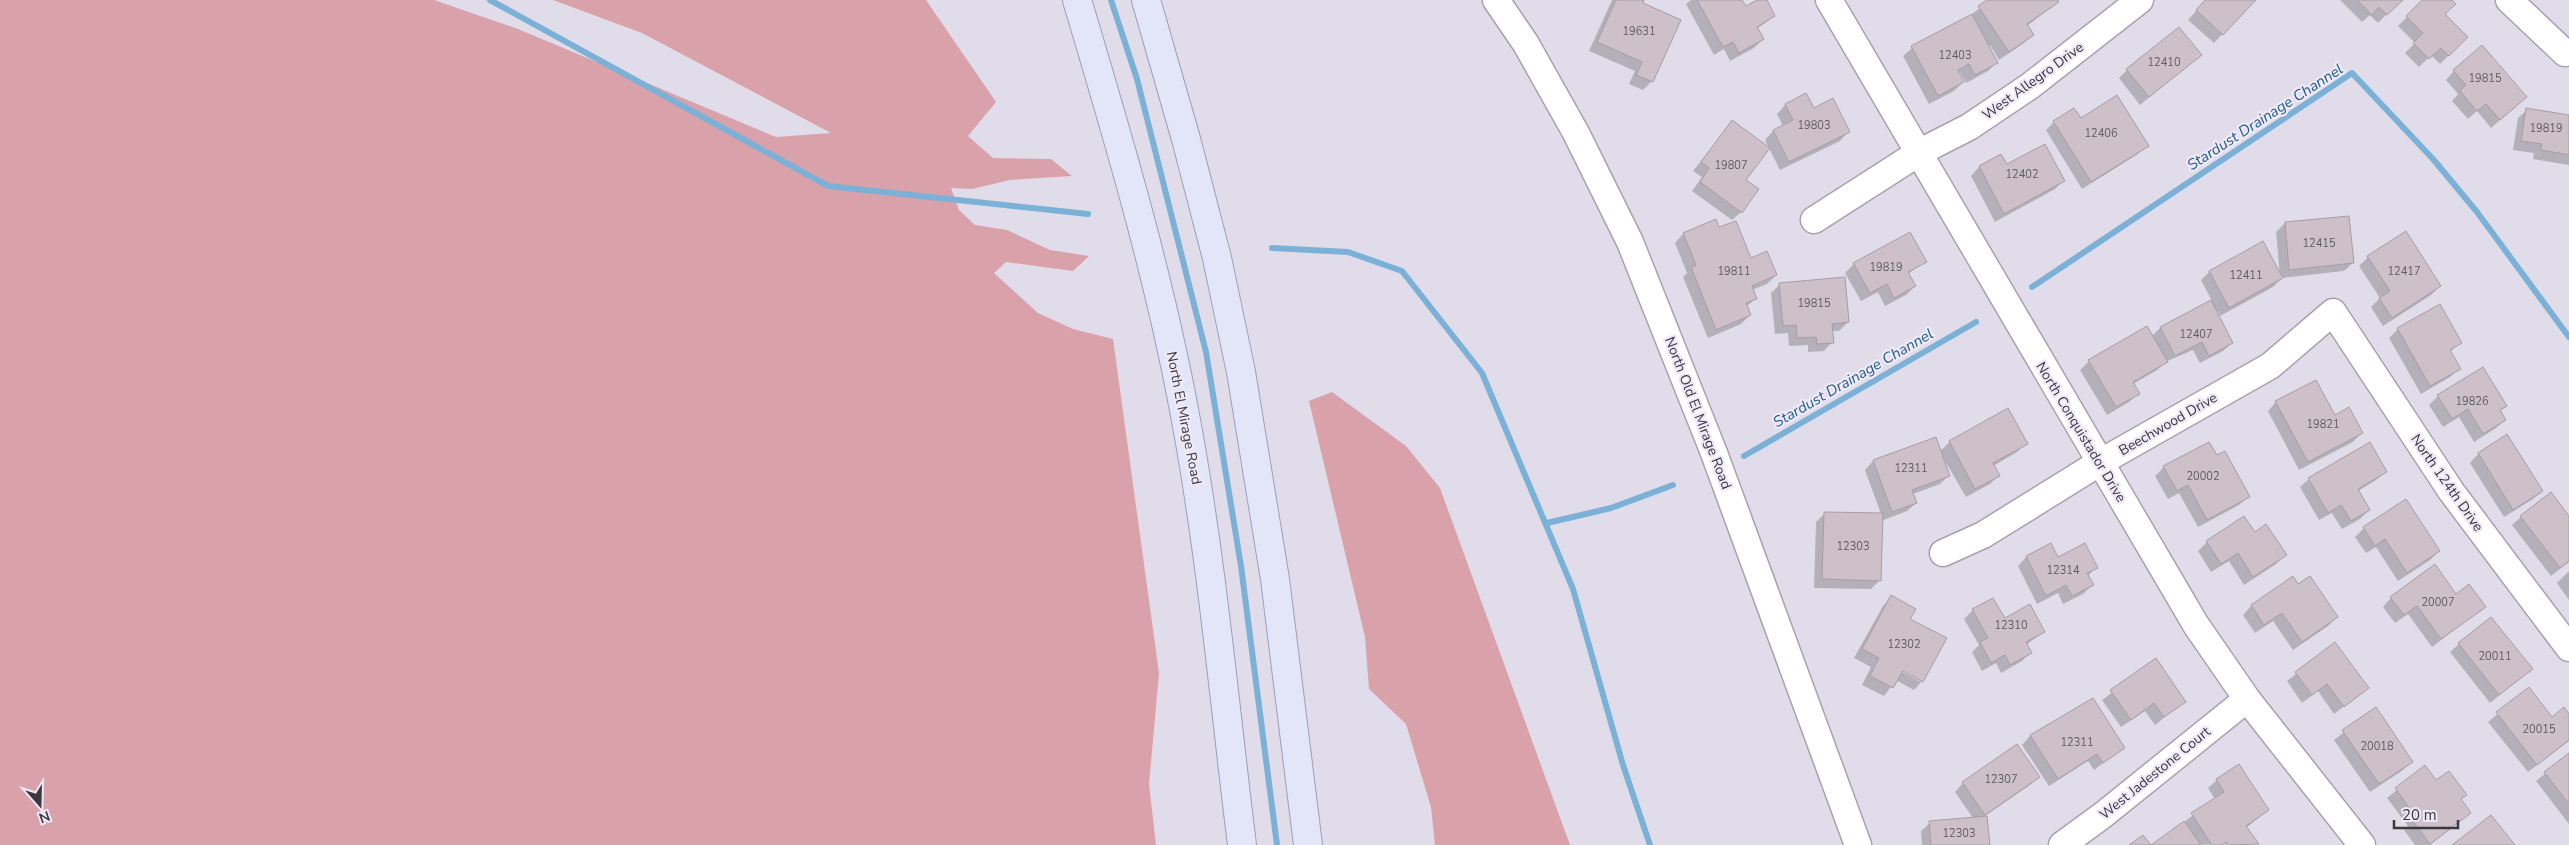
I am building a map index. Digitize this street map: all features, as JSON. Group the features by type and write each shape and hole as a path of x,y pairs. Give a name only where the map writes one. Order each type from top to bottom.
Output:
{"main road":[{"name":"North El Mirage Road","path":"1077,0 1127,167 1170,342 1200,502 1242,845"},
{"path":"1146,0 1199,188 1232,327 1263,499 1308,845"}],"street":[{"name":"North Old El Mirage Road","path":"1496,0 1530,52 1598,174 1653,298 1726,485 1858,845"},
{"name":"North Conquistador Drive","path":"1829,0 1920,152 2020,328 2196,625 2247,699 2362,845"},
{"name":"West Allegro Drive","path":"1814,220 1920,152 1969,127 2030,86 2140,0"},
{"path":"2509,0 2565,52"},
{"name":"Beechwood Drive","path":"1943,553 1983,535 2100,463 2270,366 2333,312"},
{"name":"North 124th Drive","path":"2333,312 2451,491 2569,648"},
{"name":"West Jadestone Court","path":"2062,845 2104,815 2247,699"}],"shaded area":[{"path":"0,0 434,0 518,29 776,137 831,133 642,33 553,0 926,0 996,102 968,136 993,158 1051,159 1072,176 1010,180 972,189 951,188 959,210 975,225 1007,230 1050,250 1089,256 1073,271 1006,262 994,273 1038,313 1073,329 1113,339 1159,673 1149,784 1156,845 0,845"},
{"path":"1332,392 1406,446 1440,488 1570,845 1435,845 1431,807 1406,724 1369,689 1365,637 1309,401"}],"building":[{"path":"1616,0 1644,0 1643,3 1681,20 1653,82 1636,75 1642,62 1597,42"},
{"path":"1697,0 1742,0 1746,6 1757,0 1767,0 1775,16 1757,27 1764,39 1739,53 1733,42 1723,47"},
{"path":"1987,0 2058,0 2059,2 2027,24 2034,35 2009,52 1978,6"},
{"path":"2205,0 2256,0 2223,35 2196,10"},
{"path":"2357,0 2403,0 2387,15 2379,7 2372,15"},
{"path":"2422,0 2452,0 2456,4 2445,14 2468,37 2449,56 2441,48 2429,59 2413,43 2423,33 2406,16"},
{"path":"1972,14 1998,63 1975,75 1969,64 1958,70 1964,82 1938,96 1911,46"},
{"path":"2179,27 2202,55 2149,97 2126,69"},
{"path":"2482,45 2527,97 2500,120 2486,104 2477,111 2460,91 2466,85 2453,70"},
{"path":"1806,93 1814,108 1833,98 1850,132 1789,162 1773,130 1793,120 1785,104"},
{"path":"2117,95 2149,146 2091,182 2053,121 2074,108 2081,118"},
{"path":"2526,108 2569,115 2569,155 2541,150 2542,144 2521,141"},
{"path":"1732,120 1770,148 1746,180 1759,189 1742,213 1700,182 1709,168 1701,162"},
{"path":"2045,144 2065,181 2004,214 1979,166 2001,154 2007,164"},
{"path":"2349,216 2354,263 2289,270 2285,222"},
{"path":"1716,219 1719,227 1736,221 1751,258 1767,251 1777,275 1752,286 1757,299 1746,303 1751,315 1716,330 1691,267 1696,265 1683,233"},
{"path":"2406,231 2441,286 2392,318 2379,298 2390,291 2367,256"},
{"path":"1910,232 1927,262 1908,272 1916,286 1894,298 1887,284 1870,293 1853,263"},
{"path":"2263,241 2283,278 2229,308 2209,271"},
{"path":"1845,277 1849,322 1832,324 1834,343 1817,344 1816,337 1797,338 1796,325 1783,326 1779,283"},
{"path":"2211,300 2233,343 2209,356 2202,342 2175,356 2160,327"},
{"path":"2440,304 2462,343 2450,350 2461,369 2430,386 2397,328"},
{"path":"2147,326 2168,362 2133,382 2140,394 2116,407 2088,360"},
{"path":"2483,367 2507,406 2500,410 2506,420 2483,434 2468,409 2452,419 2437,395"},
{"path":"2316,380 2335,415 2349,407 2363,433 2308,462 2275,401"},
{"path":"2008,408 2028,444 1993,463 2000,476 1975,489 1949,441"},
{"path":"2507,434 2543,491 2513,510 2478,453"},
{"path":"1936,437 1950,476 1912,490 1917,503 1892,512 1873,460"},
{"path":"2209,442 2217,455 2225,451 2250,497 2207,520 2188,485 2177,491 2163,466"},
{"path":"2370,442 2387,472 2358,489 2370,510 2351,521 2341,505 2328,513 2308,478"},
{"path":"2551,492 2569,516 2569,561 2560,568 2520,516"},
{"path":"2406,499 2440,551 2407,573 2385,539 2375,546 2363,527"},
{"path":"1824,512 1883,513 1881,581 1822,579"},
{"path":"2244,516 2255,532 2266,524 2287,555 2253,577 2238,553 2221,564 2206,541"},
{"path":"2051,543 2058,557 2085,543 2098,568 2087,573 2094,585 2072,596 2066,585 2046,596 2026,556"},
{"path":"2435,564 2456,594 2469,584 2486,607 2441,639 2417,606 2404,615 2390,597"},
{"path":"2293,576 2298,584 2310,576 2338,617 2302,642 2282,613 2264,625 2251,605"},
{"path":"1891,595 1916,609 1910,619 1947,638 1923,682 1903,671 1893,688 1870,676 1879,658 1862,649"},
{"path":"1993,598 2005,618 2030,604 2045,632 2026,642 2032,653 2010,665 2005,655 1991,663 1980,642 1988,638 1972,609"},
{"path":"2491,617 2533,669 2499,695 2458,643"},
{"path":"2335,642 2369,688 2344,707 2327,684 2312,695 2295,672"},
{"path":"2156,658 2186,702 2164,717 2154,703 2131,720 2110,690"},
{"path":"2529,687 2552,717 2564,707 2569,714 2569,740 2537,765 2496,712"},
{"path":"2093,698 2125,748 2103,763 2097,754 2058,779 2030,735"},
{"path":"2376,707 2413,762 2379,784 2342,730"},
{"path":"2017,744 2040,777 1985,815 1962,782"},
{"path":"2569,753 2569,804 2544,772"},
{"path":"2239,764 2269,810 2246,826 2259,844 2228,845 2226,842 2222,845 2212,845 2191,813 2224,792 2216,779"},
{"path":"2425,765 2436,780 2449,771 2467,795 2461,799 2471,813 2430,844 2412,820 2416,817 2395,788"},
{"path":"2491,815 2515,845 2452,845"},
{"path":"1987,816 1990,845 1931,845 1929,821"},
{"path":"2184,821 2201,845 2151,845"},
{"path":"2143,835 2151,845 2129,845"}],"waterway":[{"path":"490,0 828,186 1088,214"},
{"path":"1111,0 1137,79 1206,352 1241,566 1277,845"},
{"name":"Stardust Drainage Channel","path":"2032,287 2352,73 2433,159 2477,212 2569,337"},
{"path":"1272,248 1348,252 1402,271 1482,373 1573,589 1623,765 1650,845"},
{"name":"Stardust Drainage Channel","path":"1744,456 1976,322"},
{"name":"Stardust Drainage Channel","path":"1547,523 1611,508 1673,485"}]}
